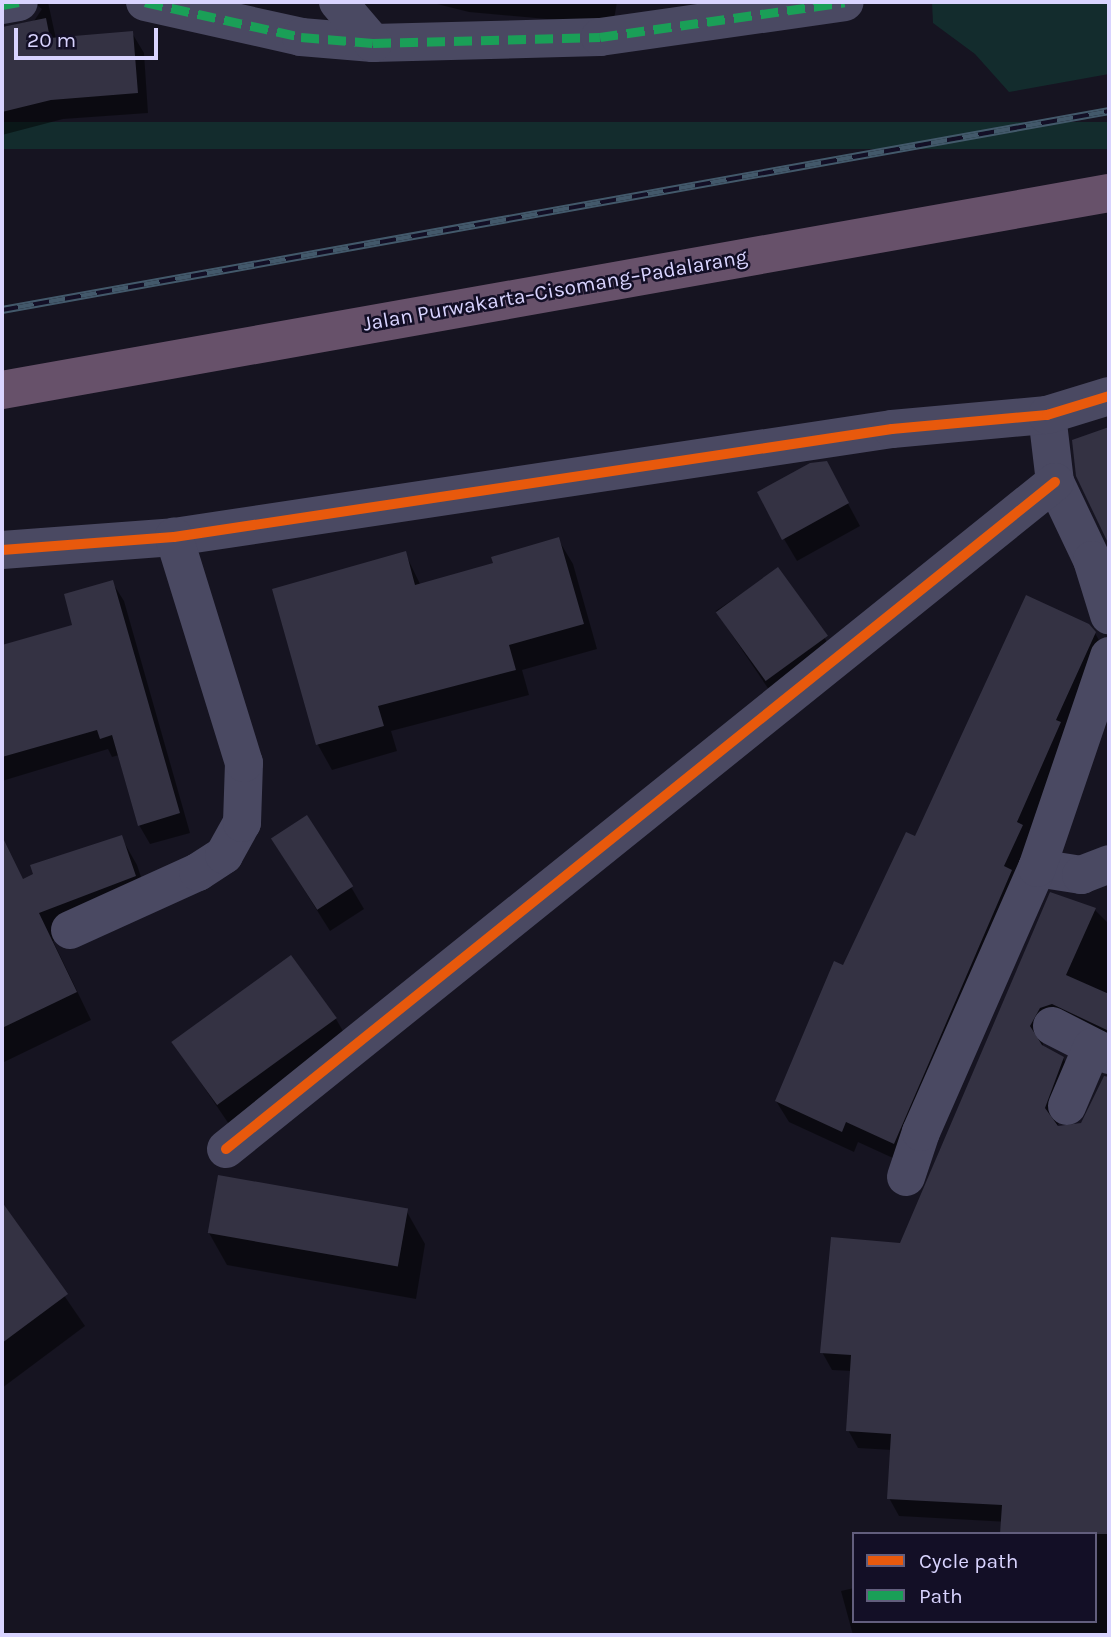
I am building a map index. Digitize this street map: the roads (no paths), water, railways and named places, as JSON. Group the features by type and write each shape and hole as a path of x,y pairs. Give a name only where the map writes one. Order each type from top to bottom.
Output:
{"highway":[{"name":"Jalan Purwakarta–Cisomang–Padalarang","path":"2,390 1109,193"}],"street":[{"path":"2,5 19,2"},
{"path":"145,2 300,37 373,43 600,37 845,2"},
{"path":"338,2 373,43"},
{"path":"2,550 174,537 878,431 1046,415 1109,396"},
{"path":"1046,415 1055,482 1092,560 1109,615"},
{"path":"226,1149 1055,482"},
{"path":"70,930 198,872 224,855 242,823 244,763 174,537"},
{"path":"906,1177 921,1132 1037,868 1109,656"},
{"path":"1037,868 1081,875 1109,863"},
{"path":"1052,1026 1101,1051 1067,1105"}],"railway":[{"path":"2,310 1109,111"}]}
